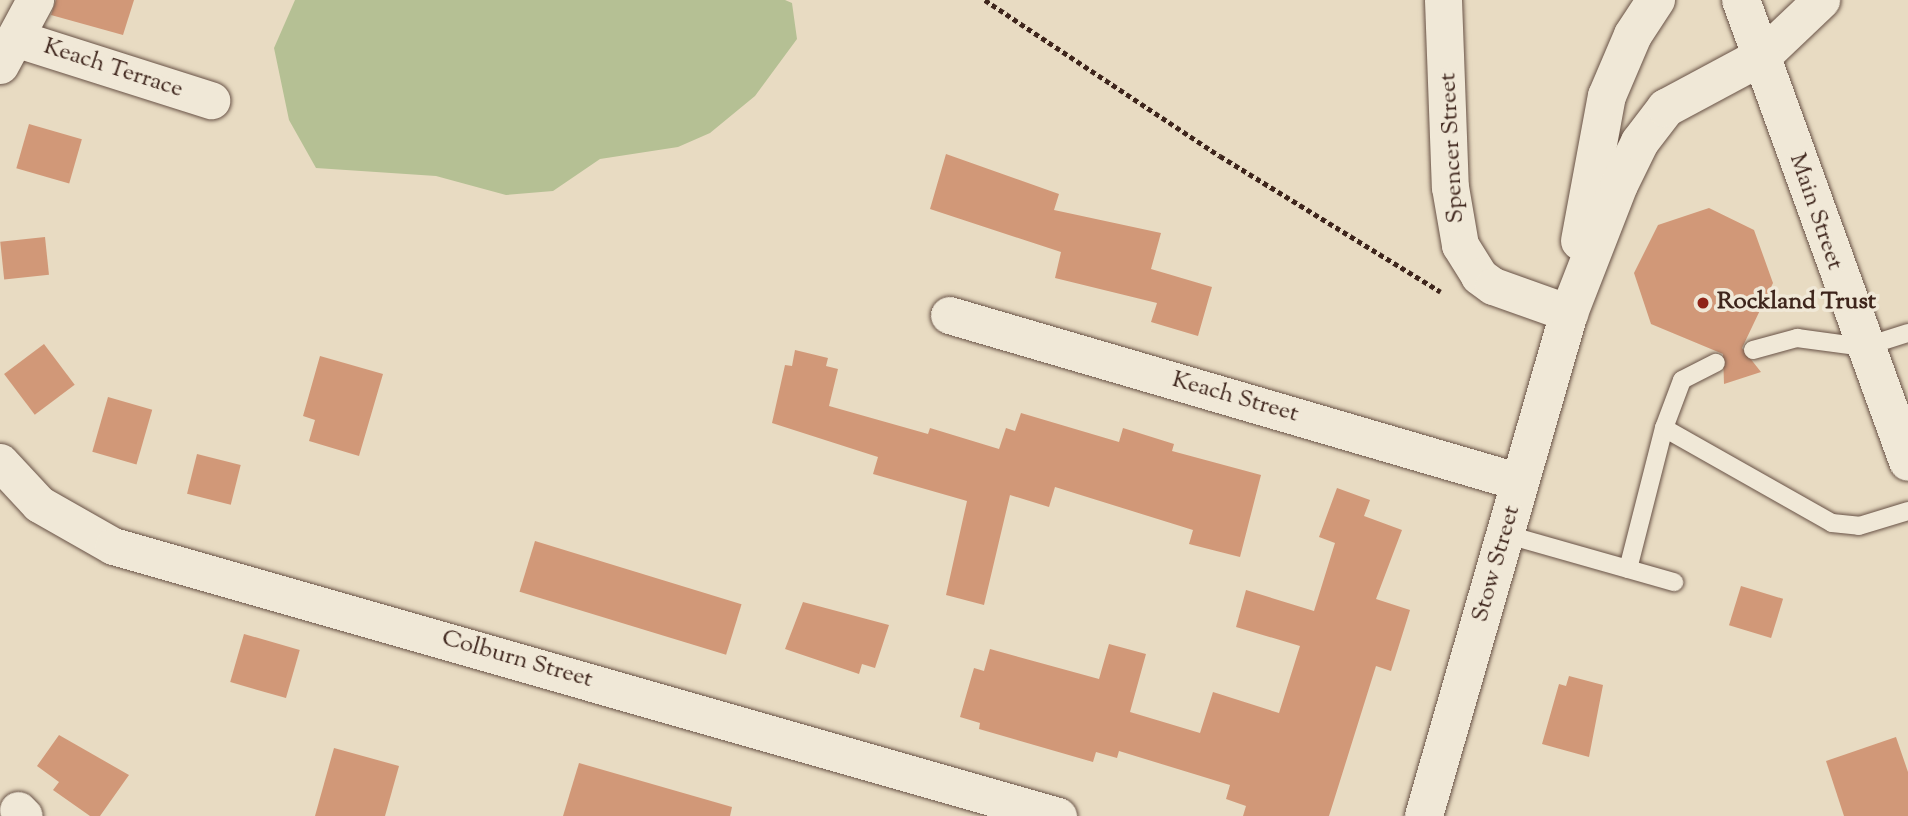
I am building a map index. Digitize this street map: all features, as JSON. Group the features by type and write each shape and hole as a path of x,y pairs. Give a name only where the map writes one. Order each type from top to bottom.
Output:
{"street":[{"path":"7,51 35,0"},
{"name":"Spencer Street","path":"1443,0 1450,187 1460,245 1479,276 1493,286 1569,313"},
{"name":"Stow Street","path":"1569,313 1607,96 1633,35 1656,0"},
{"name":"Main Street","path":"1741,0 1864,347 1908,462"},
{"path":"1761,57 1821,0"},
{"name":"Keach Terrace","path":"7,51 211,100"},
{"name":"Stow Street","path":"1424,816 1569,313 1619,185 1653,122 1676,100 1761,57"},
{"name":"Keach Street","path":"949,314 1520,482"},
{"name":"Colburn Street","path":"0,462 39,504 113,546 1058,816"}],"lane":[{"path":"1753,350 1808,338 1864,347 1908,333"},
{"path":"1628,569 1664,428 1682,380 1716,363"},
{"path":"1664,428 1832,523 1859,526 1908,511"},
{"path":"1505,534 1674,582"}],"path":[{"path":"985,0 1220,156 1446,295"}],"green space":[{"path":"295,0 785,0 792,3 797,39 755,96 710,133 678,147 600,159 553,191 506,195 436,176 316,168 289,120 274,48"}],"building":[{"path":"56,0 134,0 123,35 51,15"},
{"path":"29,124 82,139 69,183 16,168"},
{"path":"946,154 1059,194 1054,210 1161,233 1151,269 1212,287 1198,336 1151,322 1157,303 1055,278 1061,252 930,209"},
{"name":"Rockland Trust","path":"1709,208 1754,230 1773,283 1742,348 1761,372 1724,384 1723,354 1651,324 1634,273 1658,225"},
{"path":"45,237 49,275 4,279 0,242"},
{"path":"44,344 75,385 35,415 4,374"},
{"path":"795,350 828,358 826,366 838,369 829,406 928,434 930,428 999,449 1006,428 1015,431 1021,413 1119,442 1123,428 1174,444 1172,451 1261,475 1240,557 1189,544 1193,530 1055,487 1049,507 1010,495 984,605 946,595 967,501 873,474 878,457 772,423 785,365 792,366"},
{"path":"320,356 383,374 359,456 309,441 315,420 303,416"},
{"path":"108,397 152,410 137,464 92,452"},
{"path":"197,454 241,465 231,505 187,494"},
{"path":"1337,488 1370,500 1364,516 1402,530 1376,599 1410,610 1391,671 1376,666 1329,816 1243,816 1246,806 1226,799 1230,785 1119,751 1117,758 1096,752 1093,762 979,729 980,723 960,717 974,668 984,671 990,649 1099,679 1109,644 1146,654 1130,712 1200,733 1213,692 1279,713 1300,646 1236,627 1246,590 1314,611 1335,543 1319,537"},
{"path":"535,541 742,604 726,655 520,592"},
{"path":"1741,586 1783,599 1771,638 1729,625"},
{"path":"803,602 889,625 875,668 862,664 859,674 785,649"},
{"path":"244,634 300,650 286,698 230,682"},
{"path":"1569,676 1603,685 1589,757 1542,744 1559,684 1566,686"},
{"path":"59,735 129,775 100,816 90,816 53,790 59,782 37,766"},
{"path":"1896,737 1908,772 1908,816 1844,816 1826,761"},
{"path":"334,748 399,766 385,816 315,816"},
{"path":"579,763 732,807 730,816 563,816"}],"place":[{"name":"Rockland Trust","path":"1703,303"}]}
